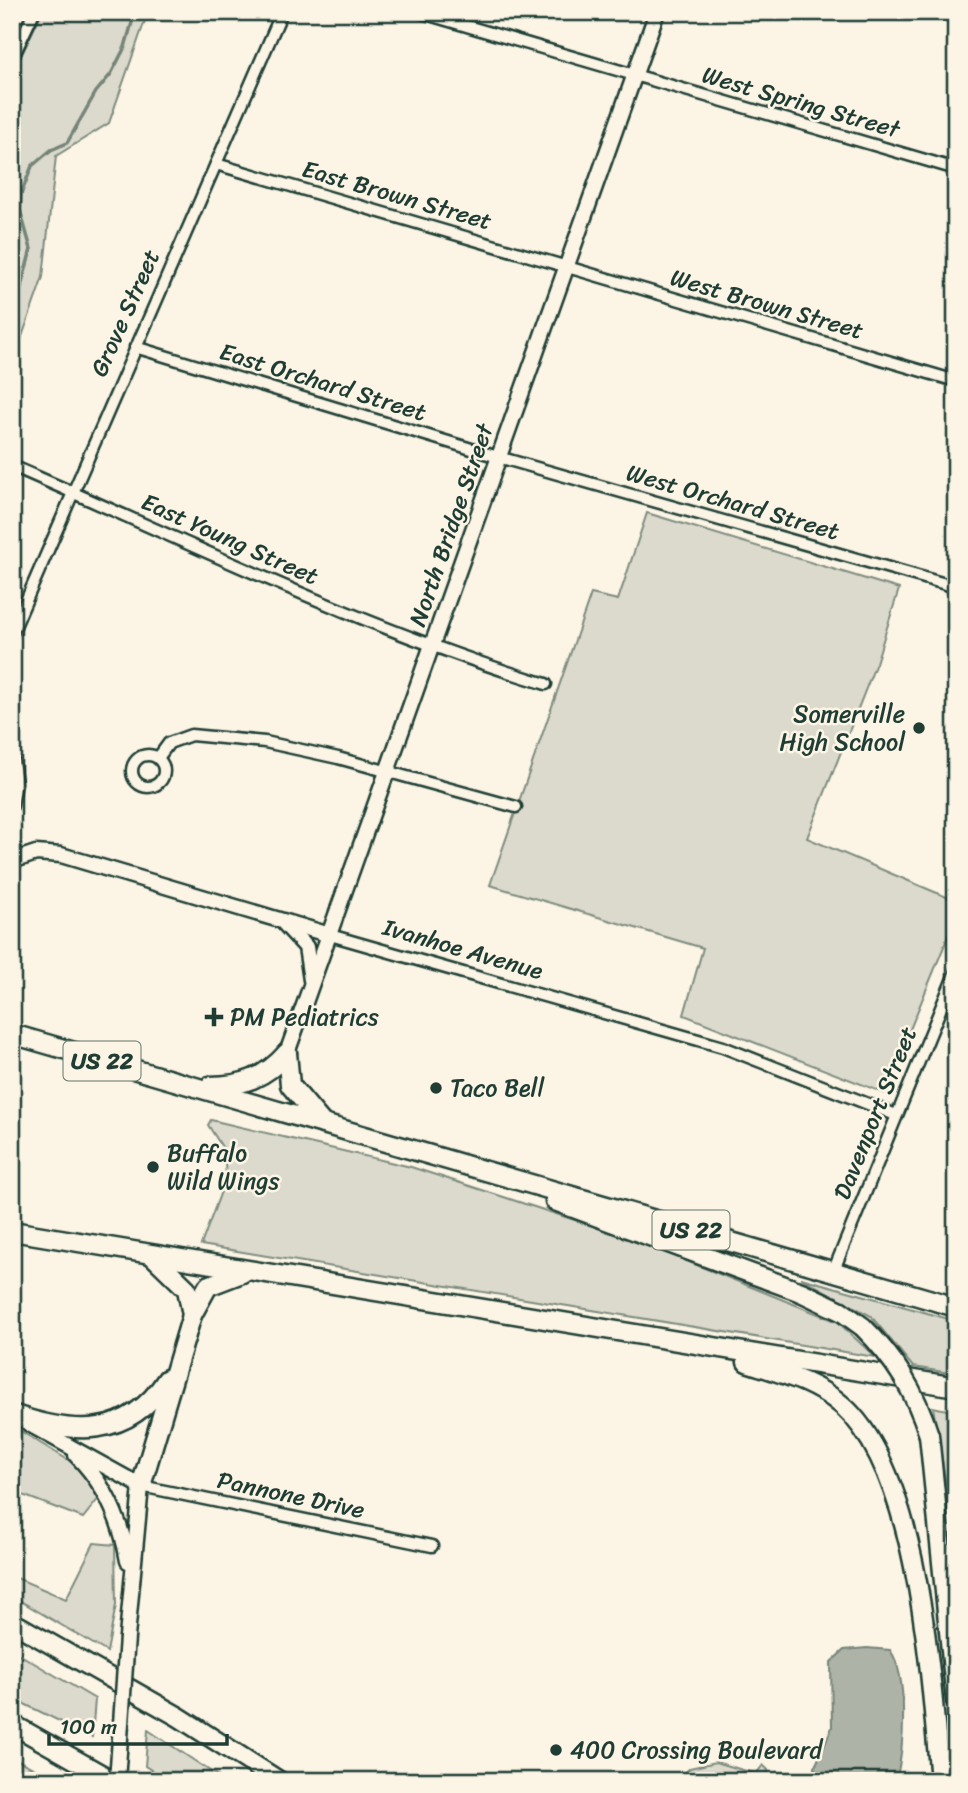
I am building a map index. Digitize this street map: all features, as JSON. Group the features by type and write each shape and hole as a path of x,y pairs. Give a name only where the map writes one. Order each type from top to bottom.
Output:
{"highway":[{"name":"US 22","path":"12,1034 325,1127 537,1184 956,1307"},
{"path":"193,1087 245,1083 267,1072 287,1053"},
{"path":"287,1053 290,1085 325,1127"},
{"path":"426,1156 801,1292 841,1311 863,1327 896,1363 914,1395 929,1435 955,1691"},
{"path":"12,1231 956,1387"},
{"path":"152,1255 187,1289 192,1315"},
{"path":"141,1486 192,1315 208,1286 226,1277 249,1271"},
{"path":"700,1346 819,1389 843,1406 866,1432 875,1447 906,1536 923,1622 940,1781"},
{"path":"12,1415 74,1430 103,1427 131,1416 144,1406 161,1389 177,1364"},
{"path":"12,1622 179,1717 279,1781"},
{"path":"12,1724 115,1781"}],"street":[{"path":"12,59 34,12"},
{"name":"Grove Street","path":"12,633 282,12"},
{"name":"West Spring Street","path":"419,12 956,169"},
{"name":"North Bridge Street","path":"287,1053 657,12"},
{"name":"East Brown Street","path":"216,164 567,267"},
{"name":"West Brown Street","path":"567,267 956,381"},
{"name":"East Orchard Street","path":"135,347 499,457"},
{"name":"West Orchard Street","path":"499,457 956,587"},
{"name":"East Young Street","path":"12,466 342,613 432,648 546,684"},
{"path":"158,758 176,739 203,734 265,742 516,807"},
{"path":"12,753 16,783 12,806"},
{"name":"Ivanhoe Avenue","path":"12,861 36,853 61,856 277,917 330,935 723,1047 896,1115"},
{"path":"277,917 300,937 306,947 311,988"},
{"name":"Davenport Street","path":"832,1272 956,971"},
{"path":"12,1415 141,1486 115,1781"},
{"path":"56,1439 89,1469 110,1501 124,1535 131,1584"},
{"name":"Pannone Drive","path":"141,1486 432,1546"}],"shaded area":[{"path":"42,12 148,12 109,123 56,156 43,277 12,365 12,75"},
{"path":"647,513 899,589 876,663 807,838 956,901 956,917 884,1093 684,1015 703,948 490,885 591,594 618,600"},
{"path":"211,1120 411,1167 627,1237 838,1322 875,1357 201,1245 226,1178 224,1150 208,1125"},
{"path":"801,1278 956,1321 956,1374 913,1367 871,1316"},
{"path":"933,1407 956,1412 956,1542"},
{"path":"12,1426 78,1466 99,1498 83,1518 12,1491"},
{"path":"94,1543 115,1545 116,1605 107,1652 12,1596 12,1576 66,1599"},
{"path":"12,1650 95,1699 92,1737 12,1698"},
{"path":"844,1650 890,1650 900,1677 903,1733 896,1781 816,1781 815,1767 832,1727 831,1662"},
{"path":"148,1730 225,1781 168,1781 145,1766"},
{"path":"12,1757 57,1781 12,1781"},
{"path":"716,1762 756,1774 763,1765 768,1770 767,1781 676,1781 690,1768"}],"waterway":[{"path":"12,323 31,249 20,210 21,194 32,166 51,150 67,143 96,92 111,74 125,47 135,12"}],"place":[{"name":"Somerville High School","path":"919,728"},
{"name":"PM Pediatrics","path":"214,1017"},
{"name":"Taco Bell","path":"436,1088"},
{"name":"Buffalo Wild Wings","path":"153,1167"},
{"name":"400 Crossing Boulevard","path":"556,1750"}]}
